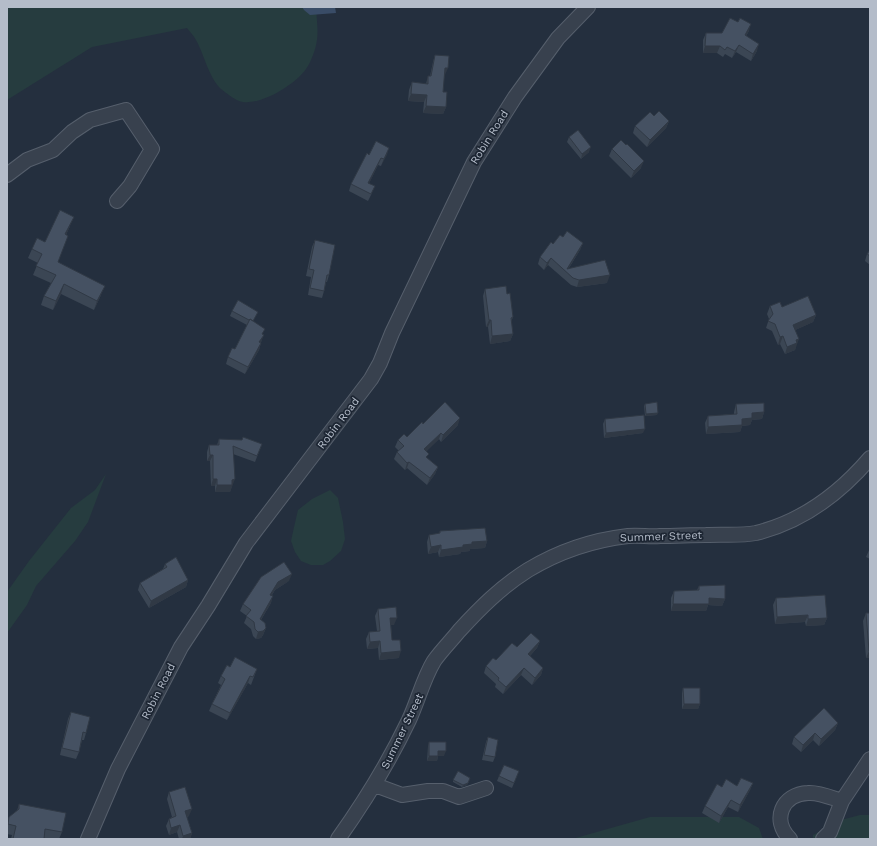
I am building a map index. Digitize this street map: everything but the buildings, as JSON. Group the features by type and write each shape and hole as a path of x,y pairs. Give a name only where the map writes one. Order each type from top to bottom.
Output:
{"street":[{"name":"Robin Road","path":"88,839 118,769 158,688 181,647 246,543 371,379 380,363 392,333 474,162 515,96 558,38 588,7"},
{"path":"7,175 26,160 53,150 72,132 90,120 126,110 152,149 130,186 117,201"},
{"name":"Summer Street","path":"338,839 363,804 390,757 410,718 434,662 480,607 528,570 548,559 600,541 630,536 736,535 754,533 776,527 818,506 839,489 870,458"},
{"path":"823,839 832,828 842,801 870,759"},
{"path":"374,785 402,794 443,791 459,797 486,788"},
{"path":"790,839 780,825 780,815 784,805 791,798 800,794 810,793 824,795 842,801"}],"green space":[{"path":"7,7 316,7 317,37 315,49 311,59 301,75 285,88 266,98 256,101 239,101 221,89 213,79 196,40 187,28 92,47 7,100"},
{"path":"106,474 88,522 75,541 36,586 27,605 7,633 7,592 29,561 71,508 95,490"},
{"path":"330,490 338,498 345,539 341,551 330,561 323,565 311,565 301,561 295,552 291,541 298,510 312,499"},
{"path":"860,815 870,815 870,839 813,839 813,835 841,820"},
{"path":"650,817 739,817 759,828 763,839 572,839"}],"water":[{"path":"302,7 335,7 336,13 310,15"}]}
